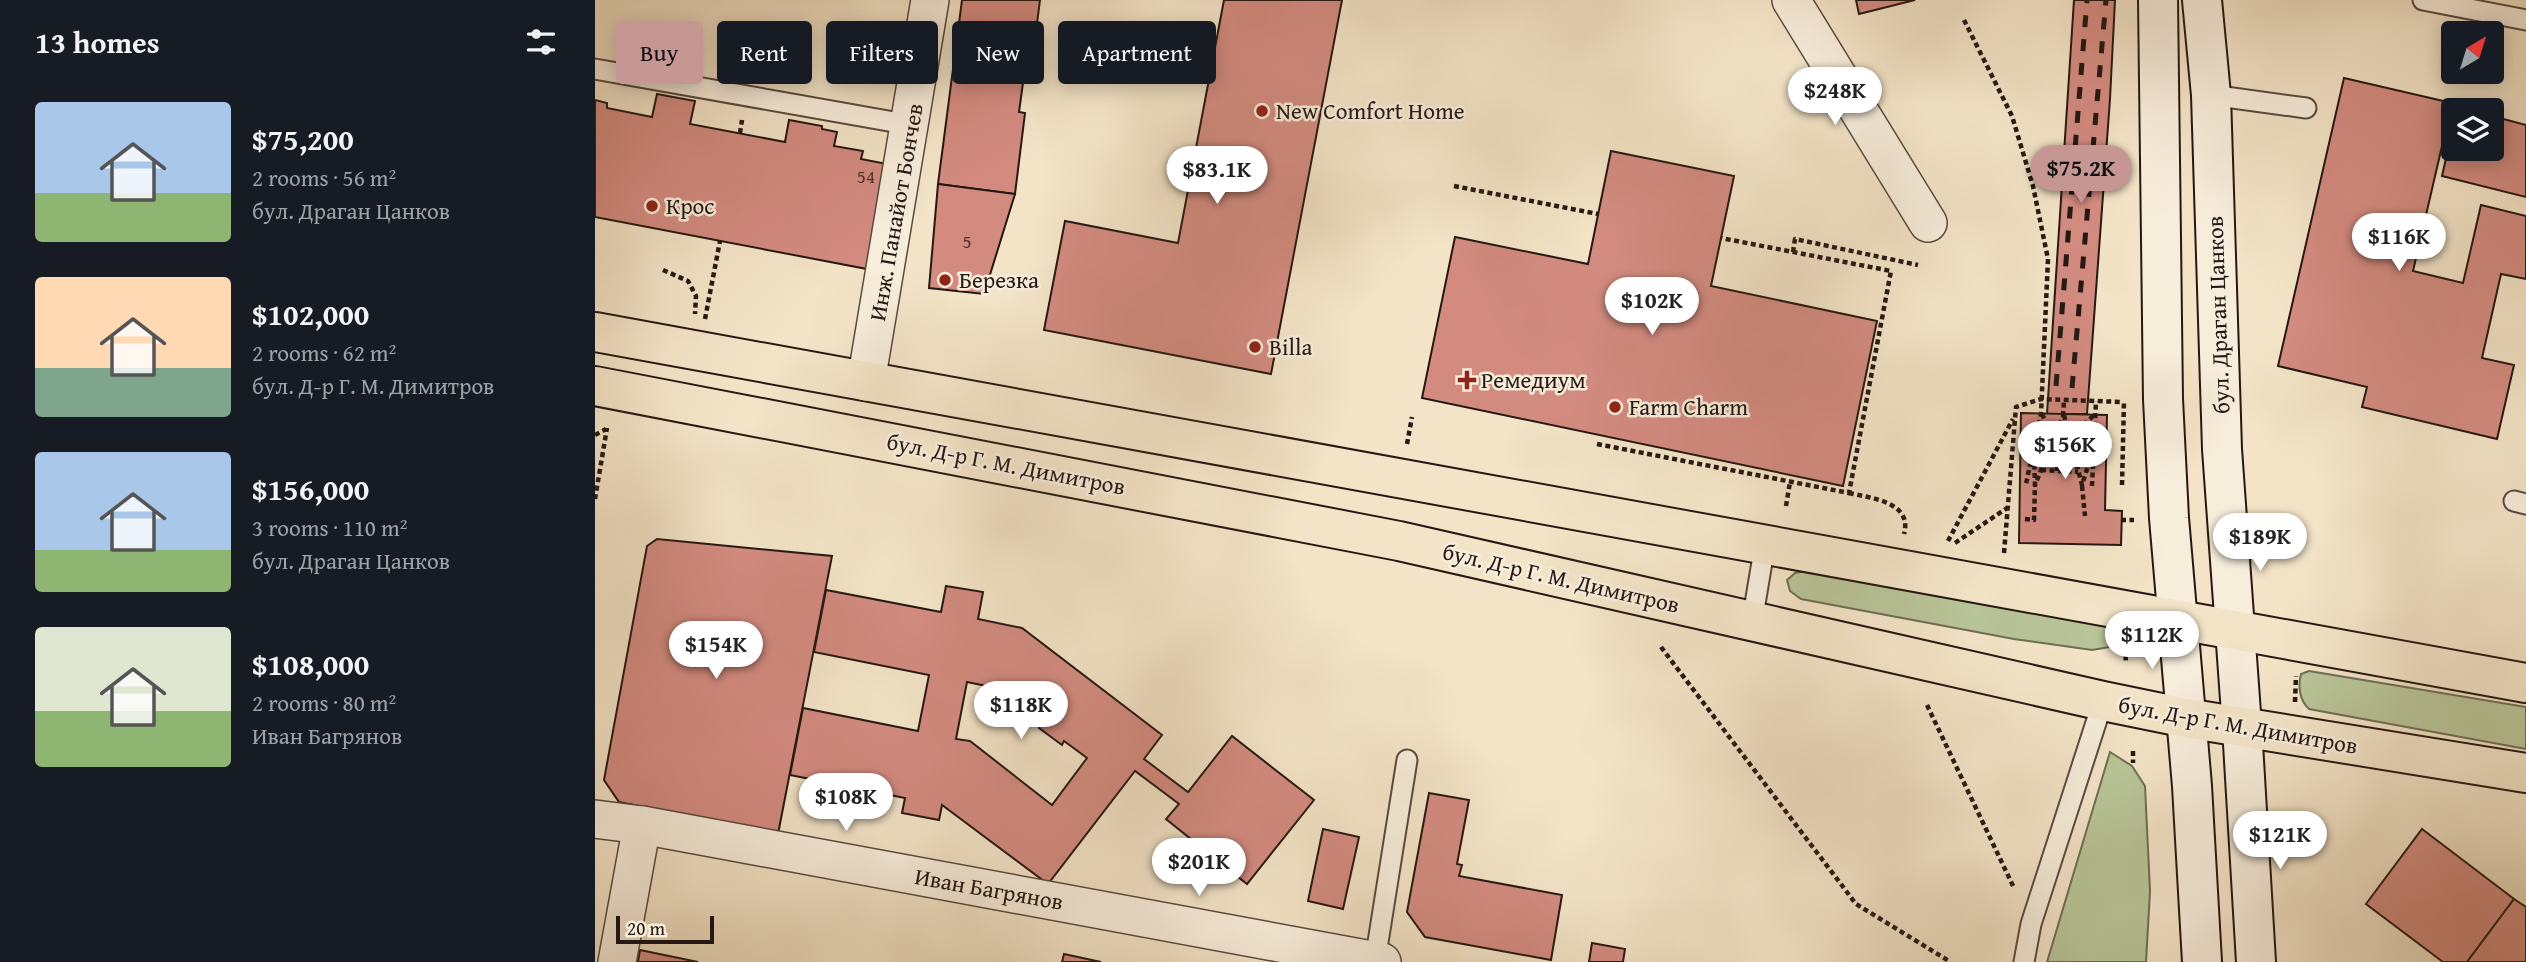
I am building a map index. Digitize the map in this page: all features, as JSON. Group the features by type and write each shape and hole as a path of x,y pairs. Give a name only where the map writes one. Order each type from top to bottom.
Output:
{"main road":[{"path":"2158,0 2163,398 2169,518 2186,718 2202,962"},
{"name":"бул. Драган Цанков","path":"2202,0 2211,95 2222,449 2256,962"},
{"path":"595,332 2526,683"},
{"name":"бул. Д-р Г. М. Димитров","path":"595,386 1399,541 2186,718 2526,773"}],"street":[{"name":"Инж. Панайот Бончев","path":"866,382 930,0"},
{"path":"1791,0 1928,223"},
{"name":"Иван Багрянов","path":"595,819 642,825 1379,961"},
{"path":"617,962 642,825"}],"lane":[{"path":"2423,0 2526,20"},
{"path":"595,69 911,125"},
{"path":"2211,95 2306,108"},
{"path":"1752,622 1765,544"},
{"path":"2024,962 2031,923 2103,701"},
{"path":"1379,961 1407,760"}],"path":[{"path":"1964,20 2012,116 2033,186 2048,259 2041,414 2026,484"},
{"path":"740,133 741,122"},
{"path":"1454,186 1598,214"},
{"path":"1721,238 1891,271 1849,493"},
{"path":"1793,252 1795,239 1918,265"},
{"path":"705,320 720,241"},
{"path":"663,270 688,281 696,296 694,318"},
{"path":"2003,563 2016,407 2041,398 2122,402"},
{"path":"2057,471 2064,400"},
{"path":"2092,486 2095,401"},
{"path":"2041,414 2058,449"},
{"path":"2064,414 2082,485 2085,516"},
{"path":"2035,485 2064,414"},
{"path":"2058,449 2095,415"},
{"path":"2007,508 1943,551 2015,416"},
{"path":"1406,450 1412,417"},
{"path":"2122,485 2123,424"},
{"path":"595,436 607,428 595,499"},
{"path":"1597,444 1890,503 1903,513 1907,524 1904,534"},
{"path":"2025,519 2034,520 2033,448"},
{"path":"2082,485 2093,450"},
{"path":"2041,470 2078,471"},
{"path":"1786,506 1790,482"},
{"path":"2122,520 2134,520"},
{"path":"1661,647 1856,904 1949,962"},
{"path":"2293,711 2297,688 2296,672"},
{"path":"1927,705 2031,923"},
{"path":"2133,751 2133,763"}],"green space":[{"path":"1812,570 2109,626 2110,647 2092,650 2014,639 1801,599 1790,591 1787,580 1795,573"},
{"path":"2309,671 2526,707 2526,749 2309,709 2301,697 2300,688 2301,674"},
{"path":"2110,752 2132,766 2145,786 2150,891 2146,962 2047,962"}],"building":[{"path":"962,0 1040,0 1037,21 959,21"},
{"name":"New Comfort Home","path":"1224,0 1342,0 1271,374 1044,330 1065,221 1178,243 1208,84 1216,84 1216,42"},
{"path":"1856,0 1915,0 1859,14"},
{"path":"2074,0 2115,0 2110,99 2087,414 2047,414"},
{"path":"952,77 952,84 1023,84 1019,112 1025,113 1015,194 938,184"},
{"path":"2344,78 2441,100 2441,150 2413,271 2463,283 2481,205 2526,216 2526,279 2501,274 2482,358 2514,365 2497,439 2362,407 2367,387 2278,366"},
{"path":"657,94 695,101 690,124 785,142 789,120 822,126 822,129 837,132 834,146 863,151 861,159 887,164 867,269 595,217 595,100 607,103 607,108 652,117"},
{"path":"2504,119 2526,125 2526,197 2442,176 2445,161 2504,161"},
{"path":"1611,151 1734,176 1711,286 1877,321 1843,486 1422,398 1455,237 1588,264"},
{"path":"938,184 1015,194 984,294 929,288"},
{"path":"2021,413 2107,415 2105,510 2122,511 2121,545 2019,543"},
{"path":"657,539 832,556 778,834 619,802 604,780 647,546"},
{"path":"946,586 983,592 978,619 1022,628 1162,735 1144,759 1188,792 1232,736 1314,800 1247,884 1166,819 1179,804 1135,771 1048,884 942,805 939,820 902,813 905,798 790,775 803,708 918,731 929,675 814,652 826,590 941,612","holes":["967,682 996,688 1042,723 1039,728 1062,745 1064,741 1087,758 1052,805 970,741 956,739"]},
{"path":"1429,793 1469,800 1457,864 1462,865 1459,876 1562,895 1551,960 1425,937 1407,912"},
{"path":"1323,829 1359,837 1343,909 1308,901"},
{"path":"2422,829 2514,899 2467,962 2443,962 2366,904"},
{"path":"2514,899 2526,907 2526,962 2467,962"},
{"path":"1592,943 1625,949 1623,962 1589,962"},
{"path":"640,950 698,962 638,962"},
{"path":"1064,954 1101,962 1062,962"}],"railway":[{"path":"2056,386 2087,0"},
{"path":"2072,388 2106,0"}],"place":[{"name":"New Comfort Home","path":"1262,111"},
{"name":"Крос","path":"652,206"},
{"name":"Березка","path":"945,280"},
{"name":"Billa","path":"1255,347"},
{"name":"Ремедиум","path":"1467,380"},
{"name":"Farm Charm","path":"1615,407"}]}
